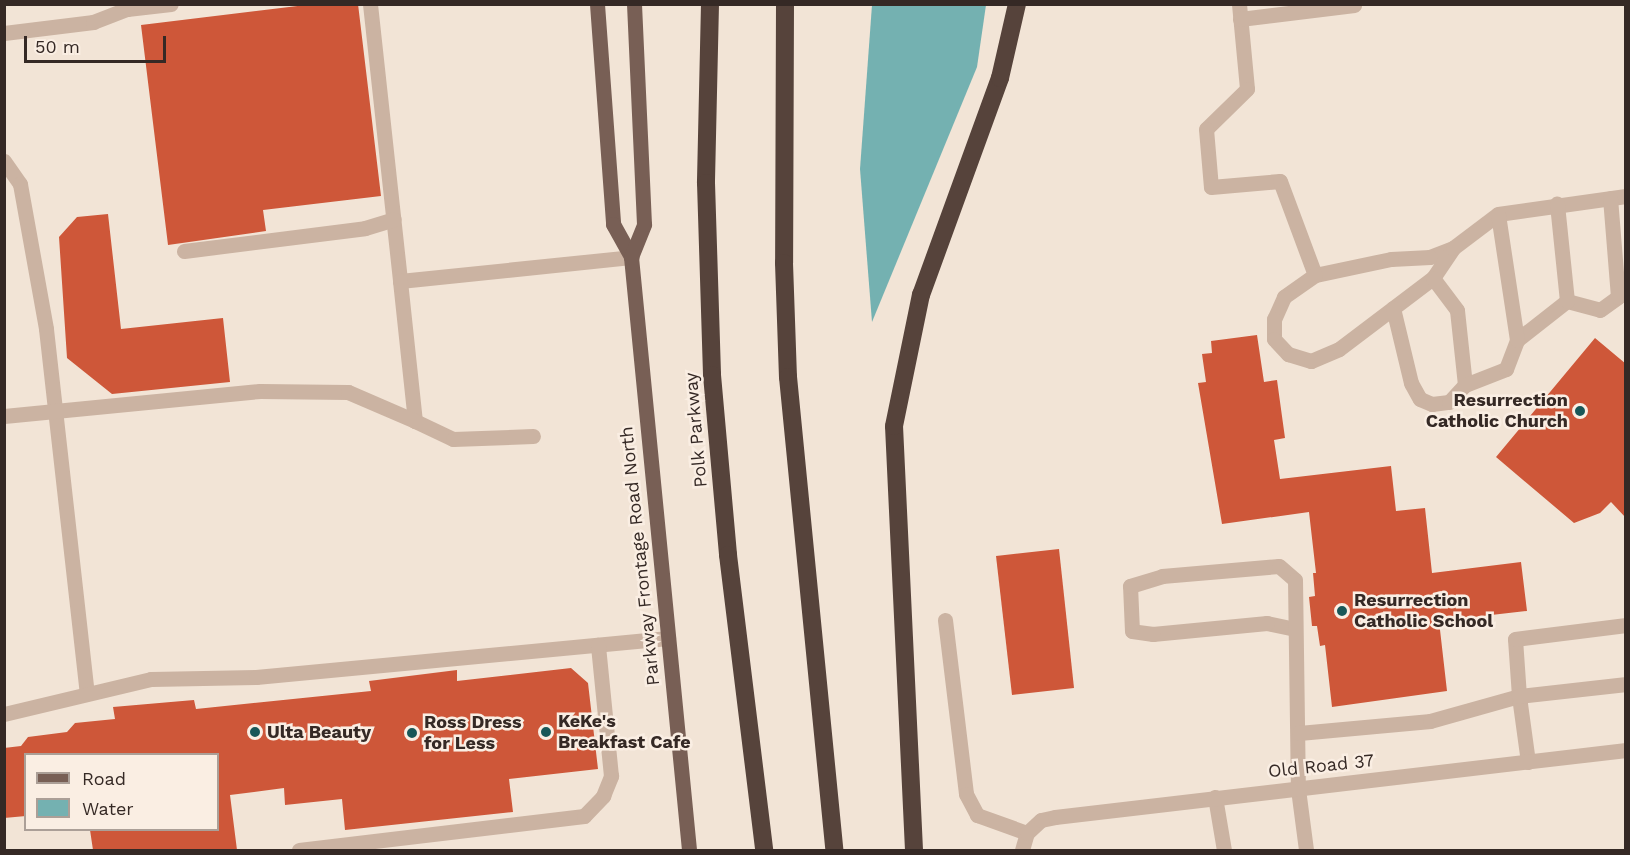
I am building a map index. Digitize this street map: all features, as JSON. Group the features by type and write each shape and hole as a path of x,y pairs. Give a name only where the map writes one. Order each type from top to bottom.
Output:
{"highway":[{"name":"Polk Parkway","path":"710,4 706,183 712,375 728,555 764,850"},
{"path":"785,4 783,240 788,377 834,850"},
{"path":"914,850 894,426 921,295 1000,78 1017,4"}],"main road":[{"name":"Parkway Frontage Road North","path":"597,4 614,224 631,257 689,850"},
{"name":"Parkway Frontage Road North","path":"631,257 644,224 634,4"}],"street":[{"path":"4,33 93,22 127,7 171,4"},
{"path":"370,4 415,422"},
{"path":"1315,275 1280,181 1211,187 1206,129 1247,89 1240,12 1354,5"},
{"path":"4,161 20,184 57,411 87,693"},
{"path":"1453,248 1433,278 1338,349 1311,361 1288,354 1274,339 1274,319 1284,297 1315,275 1392,259 1430,257 1453,248 1498,214 1626,196"},
{"path":"1567,301 1600,310 1618,297 1610,198"},
{"path":"1557,204 1567,301"},
{"path":"1394,308 1411,383 1420,399 1432,404 1449,402 1465,385 1506,369 1517,340 1498,214"},
{"path":"184,251 365,228 394,219"},
{"path":"400,281 631,257"},
{"path":"1433,278 1457,310 1465,385"},
{"path":"1517,340 1567,301"},
{"path":"4,417 260,391 348,392 453,439 533,436"},
{"path":"1295,629 1268,623 1153,634 1132,631 1130,586 1162,576 1279,566 1295,580 1299,733 1298,789 1306,850"},
{"path":"945,620 966,794 977,815 1027,833 1022,850"},
{"path":"1528,762 1519,696 1515,639 1626,625"},
{"path":"4,714 151,679 256,677 668,638"},
{"path":"299,850 584,816 603,795 611,776 598,645"},
{"path":"1299,733 1430,721 1519,696 1626,684"},
{"name":"Old Road 37","path":"1027,833 1041,820 1054,817 1626,750"},
{"path":"1215,797 1224,850"}],"water":[{"path":"872,5 986,5 977,67 872,322 860,169"}],"building":[{"path":"314,4 358,4 381,196 263,210 266,231 168,245 141,25"},
{"path":"108,214 121,329 223,318 230,382 112,394 67,358 59,237 77,217"},
{"path":"1257,335 1264,382 1277,380 1285,438 1274,440 1280,479 1391,466 1396,511 1425,508 1432,573 1521,562 1527,611 1439,621 1447,691 1332,707 1325,645 1320,646 1317,626 1312,626 1309,597 1315,596 1313,573 1316,573 1309,512 1222,524 1198,383 1206,382 1202,354 1212,353 1211,341"},
{"name":"Resurrection Catholic Church","path":"1595,338 1626,364 1626,518 1611,502 1600,513 1574,523 1496,457"},
{"path":"1059,549 1074,688 1012,695 996,556"},
{"path":"571,668 588,683 598,769 509,779 513,812 345,830 342,799 285,805 284,788 230,795 237,850 93,850 90,831 219,831 219,753 24,753 24,816 4,818 4,748 21,746 28,737 67,732 75,723 115,719 113,707 194,700 196,709 371,691 369,681 457,670 457,681"}],"place":[{"name":"Resurrection Catholic Church","path":"1580,411"},
{"name":"Resurrection Catholic School","path":"1342,611"},
{"name":"Ulta Beauty","path":"255,732"},
{"name":"KeKe's Breakfast Cafe","path":"546,732"},
{"name":"Ross Dress for Less","path":"412,733"}]}
